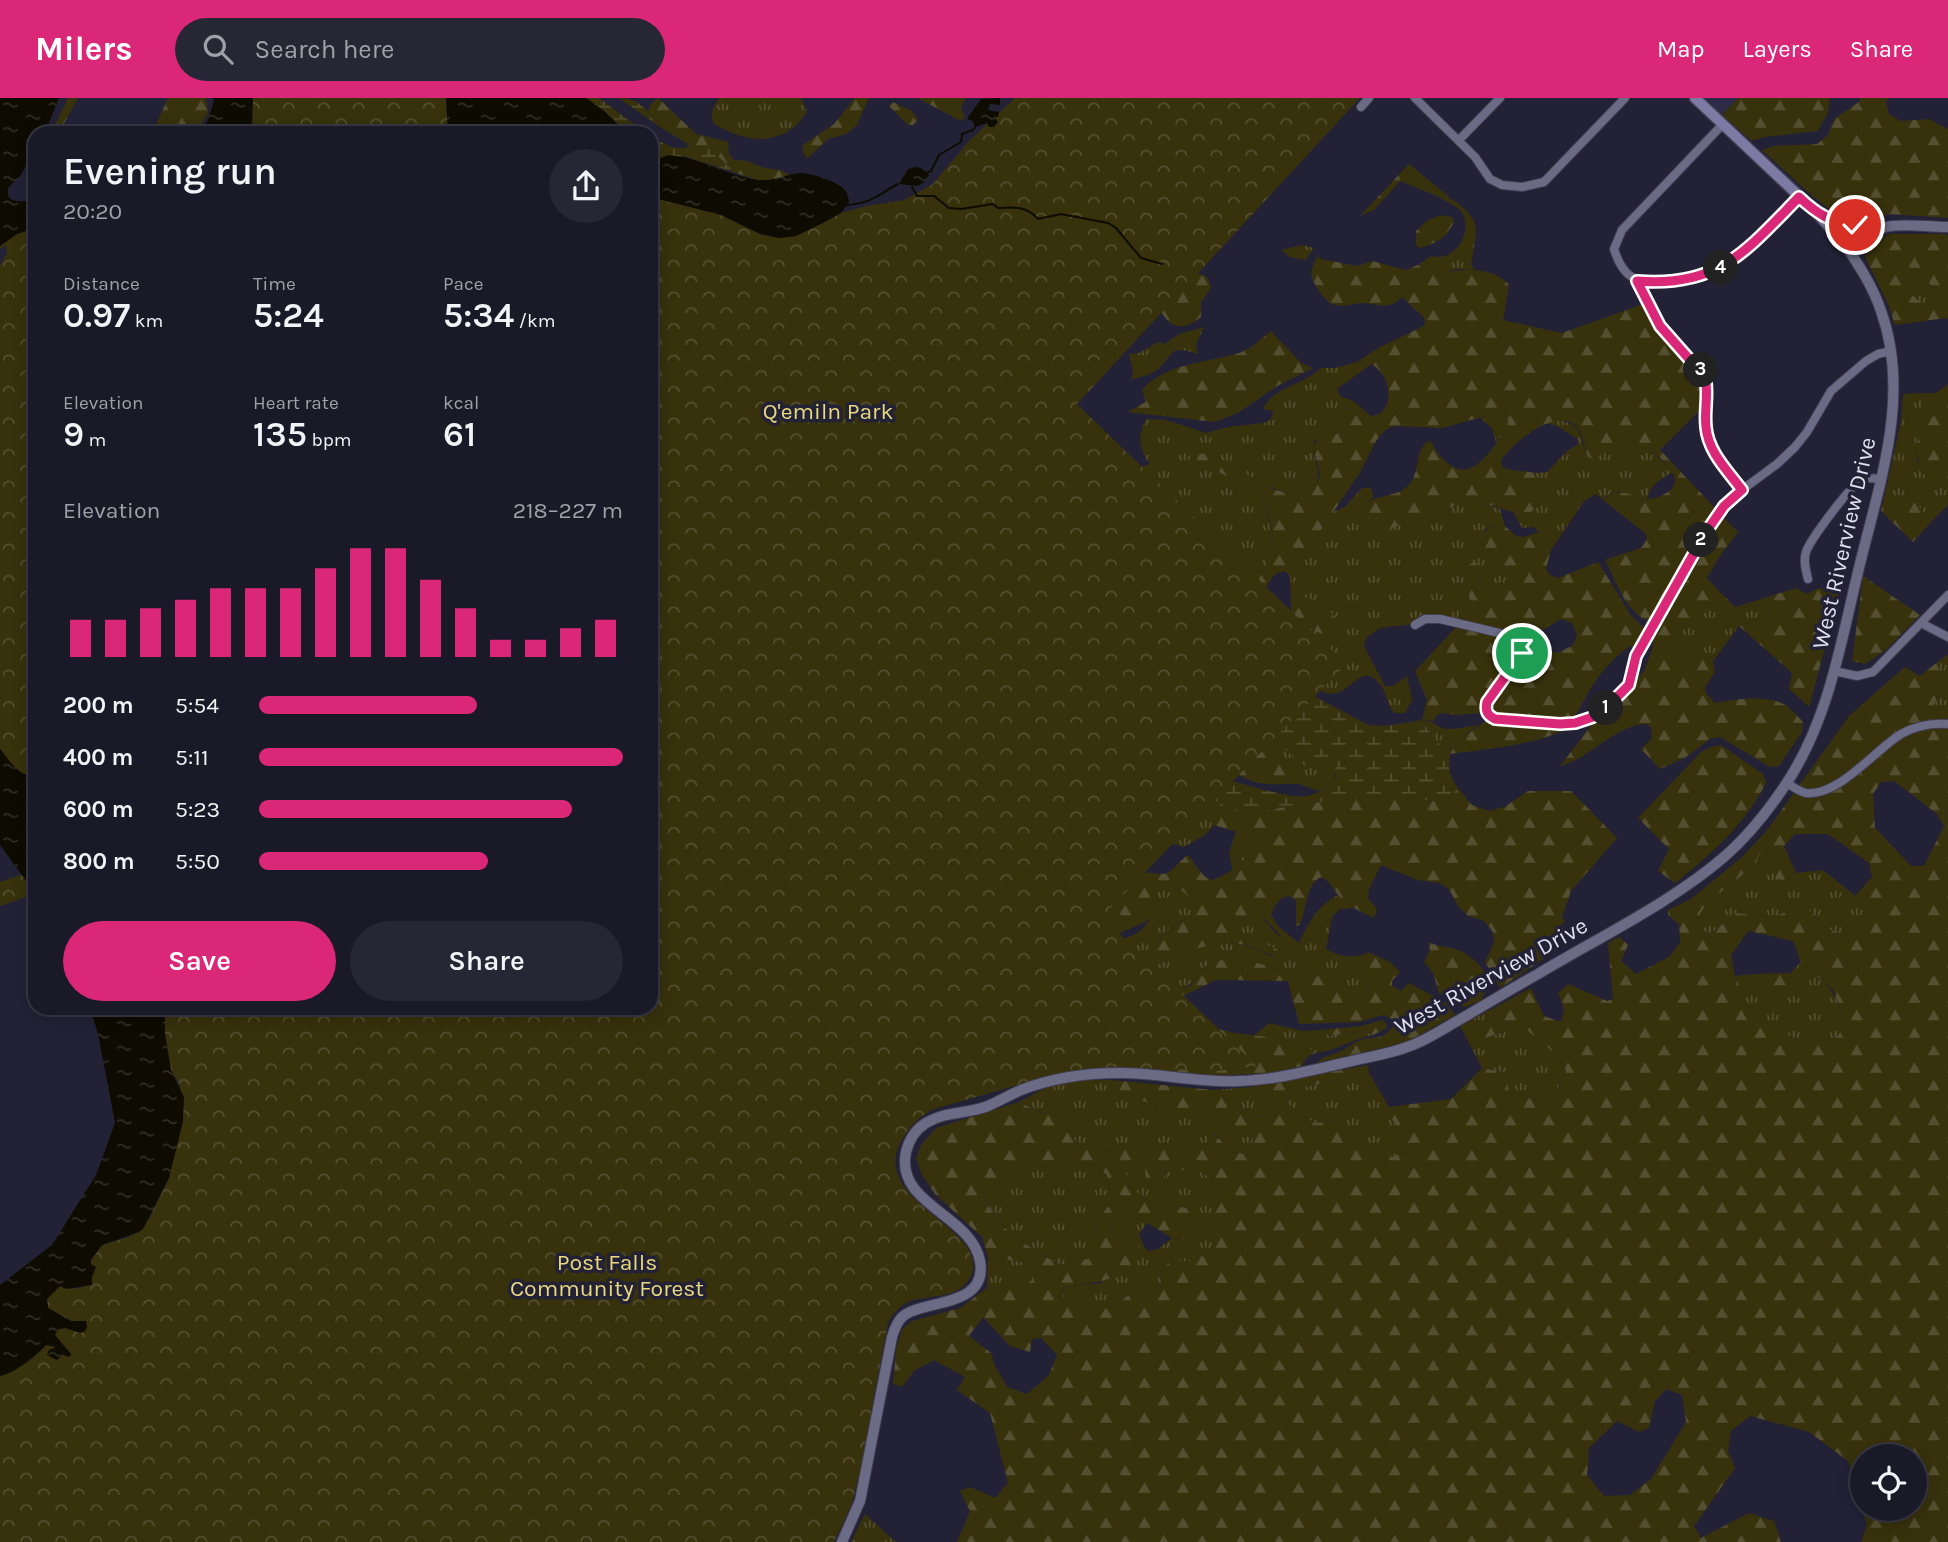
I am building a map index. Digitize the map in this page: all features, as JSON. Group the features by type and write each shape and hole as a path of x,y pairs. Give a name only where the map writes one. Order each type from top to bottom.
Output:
{"main road":[{"path":"1695,98 1816,212 1846,246"}],"street":[{"path":"1360,107 1369,98"},
{"path":"1415,98 1460,140 1490,179 1511,187 1532,186 1544,181 1625,98"},
{"path":"1460,140 1500,98"},
{"path":"1723,124 1622,230 1614,249 1624,270 1637,281 1660,326 1705,377 1709,442 1716,456 1742,490"},
{"path":"1637,281 1652,283 1683,279 1721,268 1747,250 1799,197"},
{"path":"1816,212 1849,225 1948,227"},
{"path":"1846,246 1877,228 1897,225"},
{"name":"West Riverview Drive","path":"842,1542 860,1501 896,1325 908,1312 958,1298 970,1290 979,1274 979,1259 967,1237 927,1202 909,1181 905,1169 909,1143 916,1131 941,1116 988,1106 1019,1091 1067,1078 1098,1073 1126,1073 1238,1081 1272,1078 1406,1048 1512,989 1703,874 1743,839 1787,783 1807,750 1819,722 1834,671 1892,421 1894,386 1891,351 1881,310 1861,269 1846,246"},
{"path":"1415,625 1425,619 1440,619 1521,641 1522,653 1487,702 1489,716 1495,719 1560,724 1575,723 1593,717 1629,685 1636,656 1706,532 1724,506 1795,447 1831,391 1854,370 1878,354 1891,351"},
{"path":"1808,579 1806,551 1830,515 1862,479 1880,479"},
{"path":"1834,671 1857,676 1873,672 1948,595"},
{"path":"1921,623 1948,637"},
{"path":"1787,783 1804,793 1824,791 1902,733 1928,725 1948,724"}],"shaded area":[{"path":"1704,98 1738,98 1722,115"}],"green space":[{"path":"68,98 78,98 63,126 54,126"},
{"path":"168,98 206,98 208,113 200,126 155,126"},
{"path":"253,98 446,98 448,126 251,126"},
{"path":"586,98 599,98 637,126 620,126"},
{"path":"619,98 638,103 658,126"},
{"path":"658,98 696,134 728,142 729,154 734,160 780,170 790,176 758,180 736,173 710,149 688,144 658,126 648,111"},
{"path":"719,98 801,98 807,111 791,130 770,138 758,139 735,134 714,123 712,113"},
{"path":"855,98 869,98 857,125 846,134 828,139 807,159 803,145 834,124"},
{"path":"917,98 966,98 961,107 965,117 961,121"},
{"name":"Post Falls Community Forest","path":"1015,98 1360,98 1077,404 1346,664 1102,917 1257,1066 1217,1071 1124,1067 1081,1072 1032,1081 934,1109 913,1125 903,1138 895,1160 899,1179 912,1196 962,1241 972,1256 972,1273 960,1289 906,1303 888,1322 861,1466 851,1506 834,1542 0,1542 0,1376 25,1364 46,1345 56,1347 63,1355 71,1354 54,1335 59,1329 65,1328 80,1333 71,1321 48,1308 47,1299 60,1285 77,1288 86,1285 92,1274 91,1260 102,1245 129,1237 149,1219 169,1178 183,1121 180,1085 171,1070 165,1015 658,1015 658,199 721,215 761,234 779,238 796,236 841,213 904,200 933,184 970,140"},
{"path":"1738,98 1830,98 1828,112 1818,131 1764,137 1752,141 1722,115"},
{"path":"1860,98 1888,98 1886,102 1889,114 1901,121 1929,119 1948,129 1948,218 1860,212 1840,199 1808,192 1762,150 1773,146 1817,144 1828,135 1834,119 1859,102"},
{"path":"893,102 912,111 918,120 913,125 908,125 889,106"},
{"path":"658,140 674,148 686,148 688,144 710,149 736,173 684,156 658,160"},
{"path":"1409,164 1449,197 1437,196 1400,181 1374,210 1360,216"},
{"path":"1808,192 1840,199 1860,212 1890,214 1863,219 1845,218"},
{"path":"1442,195 1462,207 1473,220 1476,234 1471,265 1475,270 1457,269 1440,274 1420,264 1431,256 1448,255 1455,250 1464,236 1466,227 1461,211 1437,196"},
{"path":"1440,215 1452,217 1454,222 1448,232 1440,239 1420,248 1416,245 1416,231 1427,221"},
{"path":"28,230 28,775 16,769 0,749 0,266 7,253 6,245 0,249 0,246 17,234"},
{"path":"1890,234 1948,236 1948,297 1918,276 1906,278 1905,283 1922,304 1948,311 1948,320 1946,318 1895,325 1865,257 1875,242"},
{"path":"1302,245 1314,248 1305,260 1290,257 1281,250"},
{"path":"1317,256 1357,266 1372,261 1406,270 1420,264 1440,274 1467,270 1486,272 1503,279 1509,285 1503,320 1562,333 1643,304 1659,329 1703,378 1704,406 1660,450 1717,510 1652,622 1643,619 1629,606 1606,562 1607,559 1641,548 1647,539 1646,534 1602,499 1620,492 1643,498 1659,497 1674,484 1674,476 1663,460 1635,444 1623,443 1593,459 1588,457 1579,429 1567,421 1546,424 1535,430 1501,460 1502,467 1506,469 1535,473 1541,486 1539,506 1531,512 1513,512 1465,500 1373,536 1367,533 1362,518 1363,508 1368,502 1404,489 1411,482 1421,450 1428,441 1432,442 1443,459 1458,469 1474,466 1482,460 1507,429 1508,421 1502,415 1493,414 1442,428 1395,426 1385,430 1376,441 1361,471 1308,549 1285,571 1273,577 1266,590 1250,595 1265,568 1270,552 1270,525 1266,508 1258,494 1185,453 1211,454 1273,489 1286,493 1316,485 1320,475 1313,446 1318,439 1343,432 1340,408 1371,416 1379,414 1388,402 1387,385 1379,370 1371,364 1357,362 1380,347 1424,326 1425,319 1402,297 1382,306 1360,303 1342,306 1332,304 1325,299 1313,281 1311,270"},
{"path":"1195,272 1207,277 1211,288 1201,302 1201,317 1189,325 1174,325 1161,312"},
{"path":"1913,274 1923,278 1948,297 1948,311 1927,307 1918,301 1905,283 1906,278"},
{"path":"1204,327 1196,344 1198,354 1177,350 1155,371 1131,380 1133,372 1129,354 1139,353 1158,342 1164,344 1179,334"},
{"path":"1271,331 1301,363 1313,368 1277,386 1238,413 1214,422 1127,412 1146,402 1142,390 1162,374 1187,365 1239,353"},
{"path":"1357,362 1372,364 1338,388 1338,392 1372,417 1356,414 1345,407 1339,413 1345,427 1343,432 1314,441 1318,474 1316,485 1286,493 1187,454 1258,494 1262,500 1269,525 1269,552 1265,568 1250,595 1319,633 1335,630 1333,615 1297,596 1291,599 1290,577 1285,571 1308,549 1333,512 1345,507 1361,489 1367,487 1372,489 1373,497 1364,506 1424,515 1452,507 1465,500 1473,500 1500,509 1505,526 1491,525 1485,530 1482,555 1507,568 1511,574 1508,584 1491,593 1487,591 1480,582 1478,565 1464,579 1469,603 1458,616 1451,620 1380,628 1366,638 1364,646 1385,686 1393,686 1407,676 1412,700 1405,713 1394,713 1381,686 1372,677 1360,678 1334,694 1326,693 1311,684 1270,737 1305,766 1335,767 1333,780 1326,787 1318,791 1299,784 1286,784 1290,779 1236,744 1214,799 1214,825 1205,835 1184,847 1171,843 1094,841 1139,1068 1111,1066 1053,397 1135,469 1150,464 1140,442 1146,419 1166,420 1206,433 1228,427 1264,423 1270,420 1273,411 1263,409 1267,402 1281,391 1321,368 1335,368"},
{"path":"1948,384 1948,481 1933,479 1921,471 1918,450 1923,393 1936,393"},
{"path":"1923,393 1917,460 1926,477 1948,481 1948,505 1931,522 1917,505 1902,502 1887,517 1881,511 1901,421 1903,394"},
{"path":"1493,414 1502,415 1508,421 1507,429 1496,442 1492,428 1480,418"},
{"path":"1559,420 1578,430 1588,457 1593,459 1615,446 1629,442 1651,452 1674,472 1657,482 1647,499 1615,492 1602,499 1596,494 1584,501 1562,534 1539,532 1534,527 1522,528 1513,512 1531,512 1541,486 1535,473 1547,472 1566,452 1578,444 1578,439 1557,426 1545,423"},
{"path":"1911,501 1917,504 1931,522 1913,542 1887,517 1902,502"},
{"path":"1721,515 1738,532 1707,578 1719,591 1698,622 1694,625 1682,623 1674,631 1671,644 1677,655 1686,662 1690,663 1708,654 1712,657 1715,672 1705,687 1706,693 1715,703 1752,698 1780,702 1803,722 1802,732 1779,766 1770,767 1720,737 1710,739 1686,757 1660,769 1641,749 1651,739 1652,730 1648,724 1625,729 1582,756 1560,766 1597,718 1630,689 1644,671 1652,650 1656,626"},
{"path":"1492,525 1505,526 1516,536 1523,537 1539,532 1562,534 1551,550 1546,569 1550,575 1558,578 1598,562 1632,617 1648,631 1637,649 1630,646 1604,670 1573,720 1561,722 1495,717 1489,709 1490,703 1528,649 1538,647 1557,653 1572,646 1577,635 1572,623 1561,619 1539,632 1517,635 1451,620 1464,612 1469,603 1464,579 1470,564 1475,562 1478,565 1480,582 1483,588 1491,593 1508,584 1511,574 1507,568 1482,555 1482,538"},
{"path":"1863,576 1920,615 1886,650 1865,664 1852,661"},
{"path":"1796,588 1807,594 1819,588 1840,592 1809,707 1789,689 1792,673 1739,626 1768,617 1768,609 1761,605 1735,607"},
{"path":"1719,591 1735,607 1762,605 1770,613 1768,617 1739,626 1713,661 1712,657 1700,656 1691,663 1682,660 1670,640 1674,631 1682,623 1694,625 1698,622"},
{"path":"1297,596 1312,599 1332,613 1335,626 1332,634 1315,631 1304,625 1291,612 1291,599"},
{"path":"1457,626 1515,639 1521,652 1485,702 1482,713 1441,713 1434,721 1422,720 1427,700 1415,671"},
{"path":"1947,655 1948,719 1938,718 1934,706 1940,688 1940,660"},
{"path":"1940,660 1940,688 1934,706 1938,718 1948,719 1948,1542 1861,1542 1867,1525 1866,1521 1927,1521 1927,1444 1850,1444 1850,1468 1848,1461 1809,1432 1750,1416 1731,1431 1728,1451 1735,1468 1694,1526 1701,1538 1749,1513 1774,1521 1781,1542 957,1542 970,1511 960,1491 970,1487 995,1498 1008,1483 990,1413 957,1390 965,1377 934,1360 914,1371 902,1387 893,1384 896,1350 902,1329 912,1321 960,1308 987,1288 1025,1286 1041,1272 1038,1264 988,1257 982,1237 935,1194 922,1175 916,1158 921,1145 936,1128 1019,1102 1042,1113 1068,1116 1067,1131 1084,1150 1206,1147 1212,1132 1233,1152 1250,1155 1253,1138 1231,1132 1205,1110 1170,1110 1110,1090 1111,1080 1213,1090 1254,1116 1266,1115 1266,1105 1250,1087 1368,1065 1369,1073 1290,1090 1285,1102 1314,1123 1338,1121 1366,1146 1392,1157 1405,1151 1404,1134 1390,1117 1389,1107 1451,1099 1482,1068 1506,1073 1509,1092 1535,1100 1558,1088 1566,1071 1560,1058 1521,1025 1483,1039 1480,1031 1503,1003 1531,988 1544,1016 1561,1022 1564,1009 1558,993 1568,984 1607,1001 1613,999 1608,943 1619,937 1628,945 1621,961 1636,974 1669,957 1680,942 1679,924 1668,915 1668,910 1691,899 1742,857 1768,829 1849,716 1905,667 1920,676","holes":["1894,781 1937,814 1944,826 1924,866 1911,866 1875,828 1873,794 1881,782","1795,834 1828,834 1869,863 1872,877 1854,897 1870,908 1873,919 1849,938 1826,928 1810,911 1793,910 1772,917 1736,913 1710,934 1699,929 1697,919 1706,904 1751,868 1766,845 1776,847 1779,860 1773,869 1775,878 1783,880 1796,873 1784,846","1748,931 1793,941 1801,962 1834,991 1844,1027 1835,1040 1805,1043 1767,1025 1749,1007 1735,976 1731,955","1049,1160 1095,1166 1107,1175 1112,1202 1094,1224 1101,1242 1095,1257 1060,1265 1013,1235 994,1216 983,1191 1018,1166","1137,1162 1145,1167 1146,1179 1161,1182 1167,1170 1199,1170 1213,1180 1218,1201 1209,1225 1214,1245 1192,1261 1169,1262 1162,1271 1161,1286 1150,1295 1134,1293 1115,1305 1093,1312 1061,1296 1064,1287 1097,1282 1117,1275 1135,1264 1143,1255 1137,1240 1120,1238 1111,1228 1119,1215 1130,1213 1172,1238 1184,1239 1196,1222 1190,1209 1148,1200 1127,1185 1126,1168","983,1317 1010,1346 1030,1352 1032,1339 1041,1338 1057,1355 1049,1375 1027,1394 1007,1387 991,1353 969,1336","1666,1389 1682,1395 1686,1422 1651,1479 1630,1495 1604,1496 1587,1475 1589,1448 1617,1421 1639,1432 1649,1428 1655,1401"]},
{"path":"1299,688 1368,725 1386,726 1422,720 1435,740 1450,754 1450,772 1458,788 1448,798 1433,801 1385,796 1300,804 1260,814 1222,807 1214,799 1199,771 1296,796 1319,792 1336,776 1335,767 1305,766 1270,737"},
{"path":"1488,719 1573,726 1528,742 1450,754 1457,742"},
{"path":"1422,720 1447,729 1478,725 1457,742 1450,754 1435,740"},
{"path":"1236,744 1273,757 1282,763 1290,776 1286,784 1260,783 1247,780 1236,773"},
{"path":"1721,745 1763,774 1766,783 1748,812 1726,838 1675,883 1658,871 1669,849 1638,818 1701,752"},
{"path":"1458,788 1472,805 1490,811 1506,806 1528,791 1571,791 1617,838 1571,891 1562,917 1565,921 1558,928 1569,942 1500,988 1485,962 1494,942 1493,932 1484,921 1468,916 1458,906 1449,889 1439,883 1417,880 1381,865 1369,889 1368,898 1377,909 1374,918 1348,904 1321,877 1309,892 1299,925 1296,926 1296,901 1292,897 1281,899 1271,915 1279,927 1299,943 1300,948 1286,941 1263,918 1250,912 1235,929 1239,935 1277,949 1281,957 1245,945 1219,944 1182,954 1146,970 1173,992 1191,985 1212,960 1251,961 1296,972 1334,972 1345,982 1345,1002 1348,1008 1354,1009 1368,998 1368,989 1361,974 1363,955 1368,952 1390,962 1400,972 1392,981 1392,986 1401,991 1409,983 1446,1003 1455,1015 1407,1042 1317,1063 1358,1041 1380,1037 1394,1024 1392,1019 1383,1015 1359,1022 1299,1024 1288,981 1216,980 1181,997 1188,1019 1230,1032 1288,1041 1309,1048 1315,1053 1306,1058 1302,1066 1270,1073 1210,1076 1139,1068 1138,1053 1070,956 1135,872 1165,874 1187,855 1202,873 1213,880 1232,870 1247,856 1253,843 1250,836 1214,825 1214,799 1260,814 1300,804 1385,796 1433,801 1448,798","holes":["1159,885 1165,885 1188,896 1195,913 1170,928 1153,950 1137,960 1113,938 1152,916 1153,892"]},
{"path":"1236,831 1250,836 1253,843 1250,853 1233,872 1229,853"},
{"path":"1766,844 1776,846 1779,860 1773,869 1783,880 1796,873 1823,870 1870,908 1873,920 1849,938 1826,928 1810,911 1793,910 1772,917 1736,913 1710,934 1699,929 1697,919 1706,904 1751,868"},
{"path":"28,872 28,896 0,906 0,882"},
{"path":"1159,885 1183,892 1194,906 1195,913 1170,928 1153,950 1137,960 1116,943 1139,932 1147,924 1153,913 1154,891"},
{"path":"1338,895 1354,908 1340,909 1332,917 1326,949 1344,956 1363,955 1361,974 1368,990 1368,998 1354,1009 1348,1009 1345,1002 1345,982 1280,970 1251,961 1206,966 1200,976 1184,988 1173,992 1146,970 1195,949 1221,943 1247,946 1273,957 1277,949 1239,935 1235,929 1250,912 1258,913 1276,934 1300,947 1299,943 1314,915"},
{"path":"1428,942 1457,950 1478,964 1490,980 1481,1001 1464,1007 1439,993 1433,973 1424,962 1430,950"},
{"path":"1801,962 1825,983 1839,1005 1844,1027 1835,1040 1805,1043 1767,1025 1749,1007 1735,976 1755,974 1772,994 1795,985 1790,973"},
{"path":"1790,973 1795,985 1785,996 1772,994 1755,974"},
{"path":"1503,1003 1480,1031 1484,1039 1521,1025 1560,1058 1566,1071 1558,1088 1535,1100 1509,1092 1506,1073 1482,1068 1460,1026"},
{"path":"1382,1020 1387,1028 1373,1035 1362,1031 1330,1036 1320,1030 1361,1026"},
{"path":"1269,1023 1303,1031 1320,1030 1330,1036 1362,1031 1373,1035 1315,1053 1306,1047 1255,1035"},
{"path":"1369,1073 1389,1107 1390,1117 1404,1133 1405,1151 1392,1157 1366,1146 1338,1121 1314,1123 1285,1102 1290,1090"},
{"path":"1084,1080 1111,1080 1111,1090 1170,1110 1205,1109 1231,1132 1253,1138 1251,1155 1233,1152 1213,1132 1206,1147 1084,1150 1067,1131 1068,1116 1043,1113 1019,1102 1051,1085"},
{"path":"1250,1087 1266,1105 1267,1115 1254,1116 1213,1090"},
{"path":"1049,1160 1095,1166 1107,1175 1112,1202 1094,1224 1101,1242 1095,1257 1061,1265 1013,1235 994,1215 988,1203 983,1190 1018,1166"},
{"path":"1137,1162 1161,1182 1167,1170 1199,1170 1213,1180 1218,1201 1209,1225 1214,1245 1192,1261 1169,1262 1162,1271 1161,1286 1150,1295 1134,1293 1115,1305 1093,1312 1061,1296 1064,1287 1101,1283 1136,1240 1120,1238 1111,1228 1119,1215 1130,1213 1147,1223 1139,1234 1148,1251 1158,1249 1172,1238 1184,1239 1190,1209 1148,1200 1127,1185 1125,1168"},
{"path":"988,1257 1038,1264 1042,1272 1025,1286 987,1288"},
{"path":"865,1514 896,1542 851,1542"}],"water":[{"path":"0,98 59,98 47,126 28,126 28,161 8,189 9,198 28,201 28,230 17,234 0,246"},
{"path":"212,98 253,98 251,126 205,126 214,100"},
{"path":"446,98 586,98 620,126 448,126"},
{"path":"1000,98 1000,105 990,104 988,110 999,112 998,117 994,117 998,122 994,127 989,127 987,123 975,127 973,121 967,119 981,99"},
{"path":"668,155 679,156 758,180 801,173 811,175 832,181 843,188 849,202 841,213 796,236 779,238 760,234 721,215 658,199 658,159"},
{"path":"921,168 929,175 924,182 918,186 899,184 908,169"},
{"path":"0,749 28,775 28,883 0,845"},
{"path":"92,1015 165,1015 171,1070 184,1097 183,1121 169,1178 142,1231 102,1245 91,1260 91,1264 96,1267 92,1285 66,1289 60,1286 47,1299 48,1308 71,1321 86,1321 87,1327 81,1333 65,1328 59,1329 55,1335 71,1354 70,1357 63,1355 57,1360 47,1355 49,1350 56,1347 46,1345 25,1364 0,1376 0,1285 52,1245 96,1175 115,1123"}],"waterway":[{"path":"926,173 931,171 939,155 961,142 962,134 976,126"},
{"path":"846,205 869,200 898,184"},
{"path":"912,187 917,196 934,196 949,208 993,204 998,208 1025,210 1038,219 1061,214 1108,223 1116,228 1141,258 1162,264"}],"route":[{"path":"1522,653 1487,702 1489,716 1495,719 1560,724 1575,723 1593,717 1629,685 1636,656 1706,532 1724,506 1742,490 1716,456 1709,442 1705,377 1660,326 1637,281 1652,283 1683,279 1721,268 1747,250 1799,197 1816,212 1843,224 1855,225"}],"park label":[{"name":"Q'emiln Park","path":"828,411"}]}
